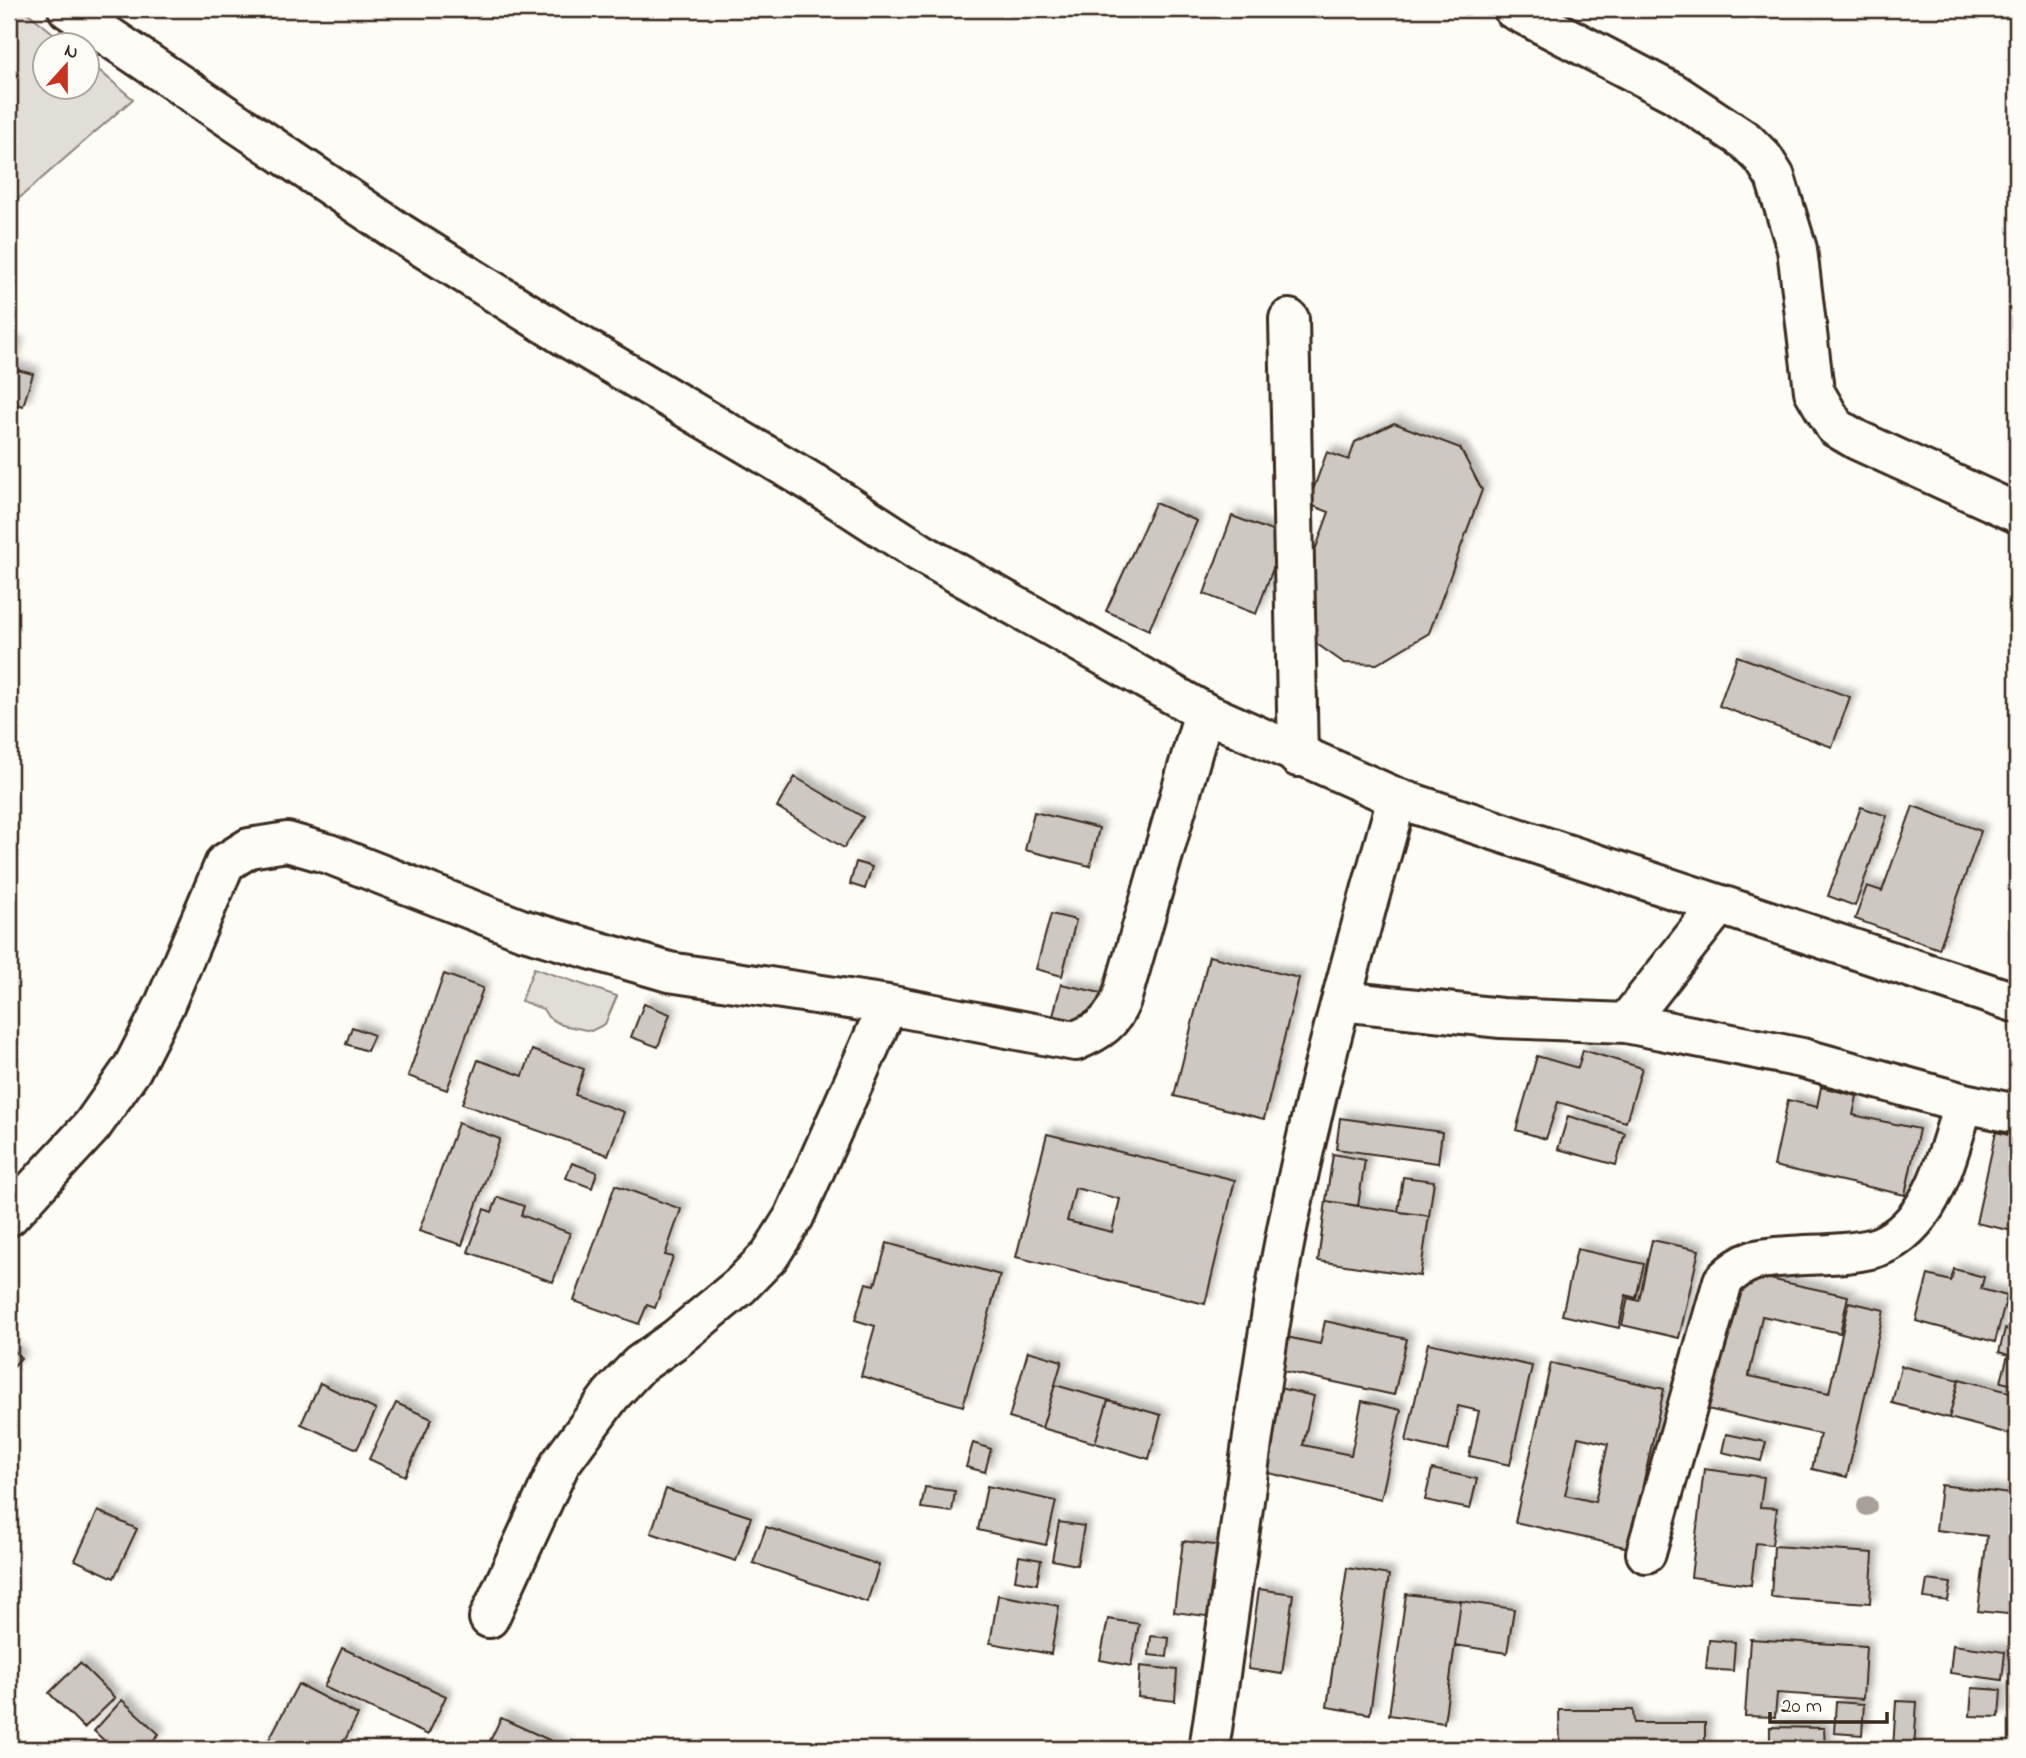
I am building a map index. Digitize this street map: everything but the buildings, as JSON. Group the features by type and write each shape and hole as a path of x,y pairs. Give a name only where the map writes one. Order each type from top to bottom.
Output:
{"street":[{"path":"68,9 400,233 813,483 921,553 1204,712 1298,757 1396,798 2017,1003"},
{"path":"1513,9 1674,93 1745,140 1763,158 1775,177 1788,215 1803,281 1814,391 1826,416 1835,427 1857,440 2017,513"},
{"path":"1289,319 1298,757"},
{"path":"9,1216 92,1126 132,1069 164,1006 225,863 249,848 286,842 329,854 521,929 669,972 888,1005 1075,1041 1103,1029 1116,1014 1204,712"},
{"path":"1209,1749 1275,1292 1340,1001 1396,798"},
{"path":"1626,1023 1719,905"},
{"path":"1340,1001 1501,1018 1626,1023 1802,1058 1964,1103 2017,1114"},
{"path":"489,1618 560,1464 611,1395 639,1365 698,1321 770,1255 794,1217 888,1005"},
{"path":"1646,1553 1723,1281 1739,1264 1772,1257 1878,1246 1906,1231 1923,1210 1940,1174 1964,1103"}],"shaded area":[{"path":"9,9 23,9 52,32 32,32 32,102 102,102 102,73 133,99 9,207"},
{"path":"534,968 617,996 605,1024 591,1031 562,1025 548,1017 543,1009 521,1001"}]}
